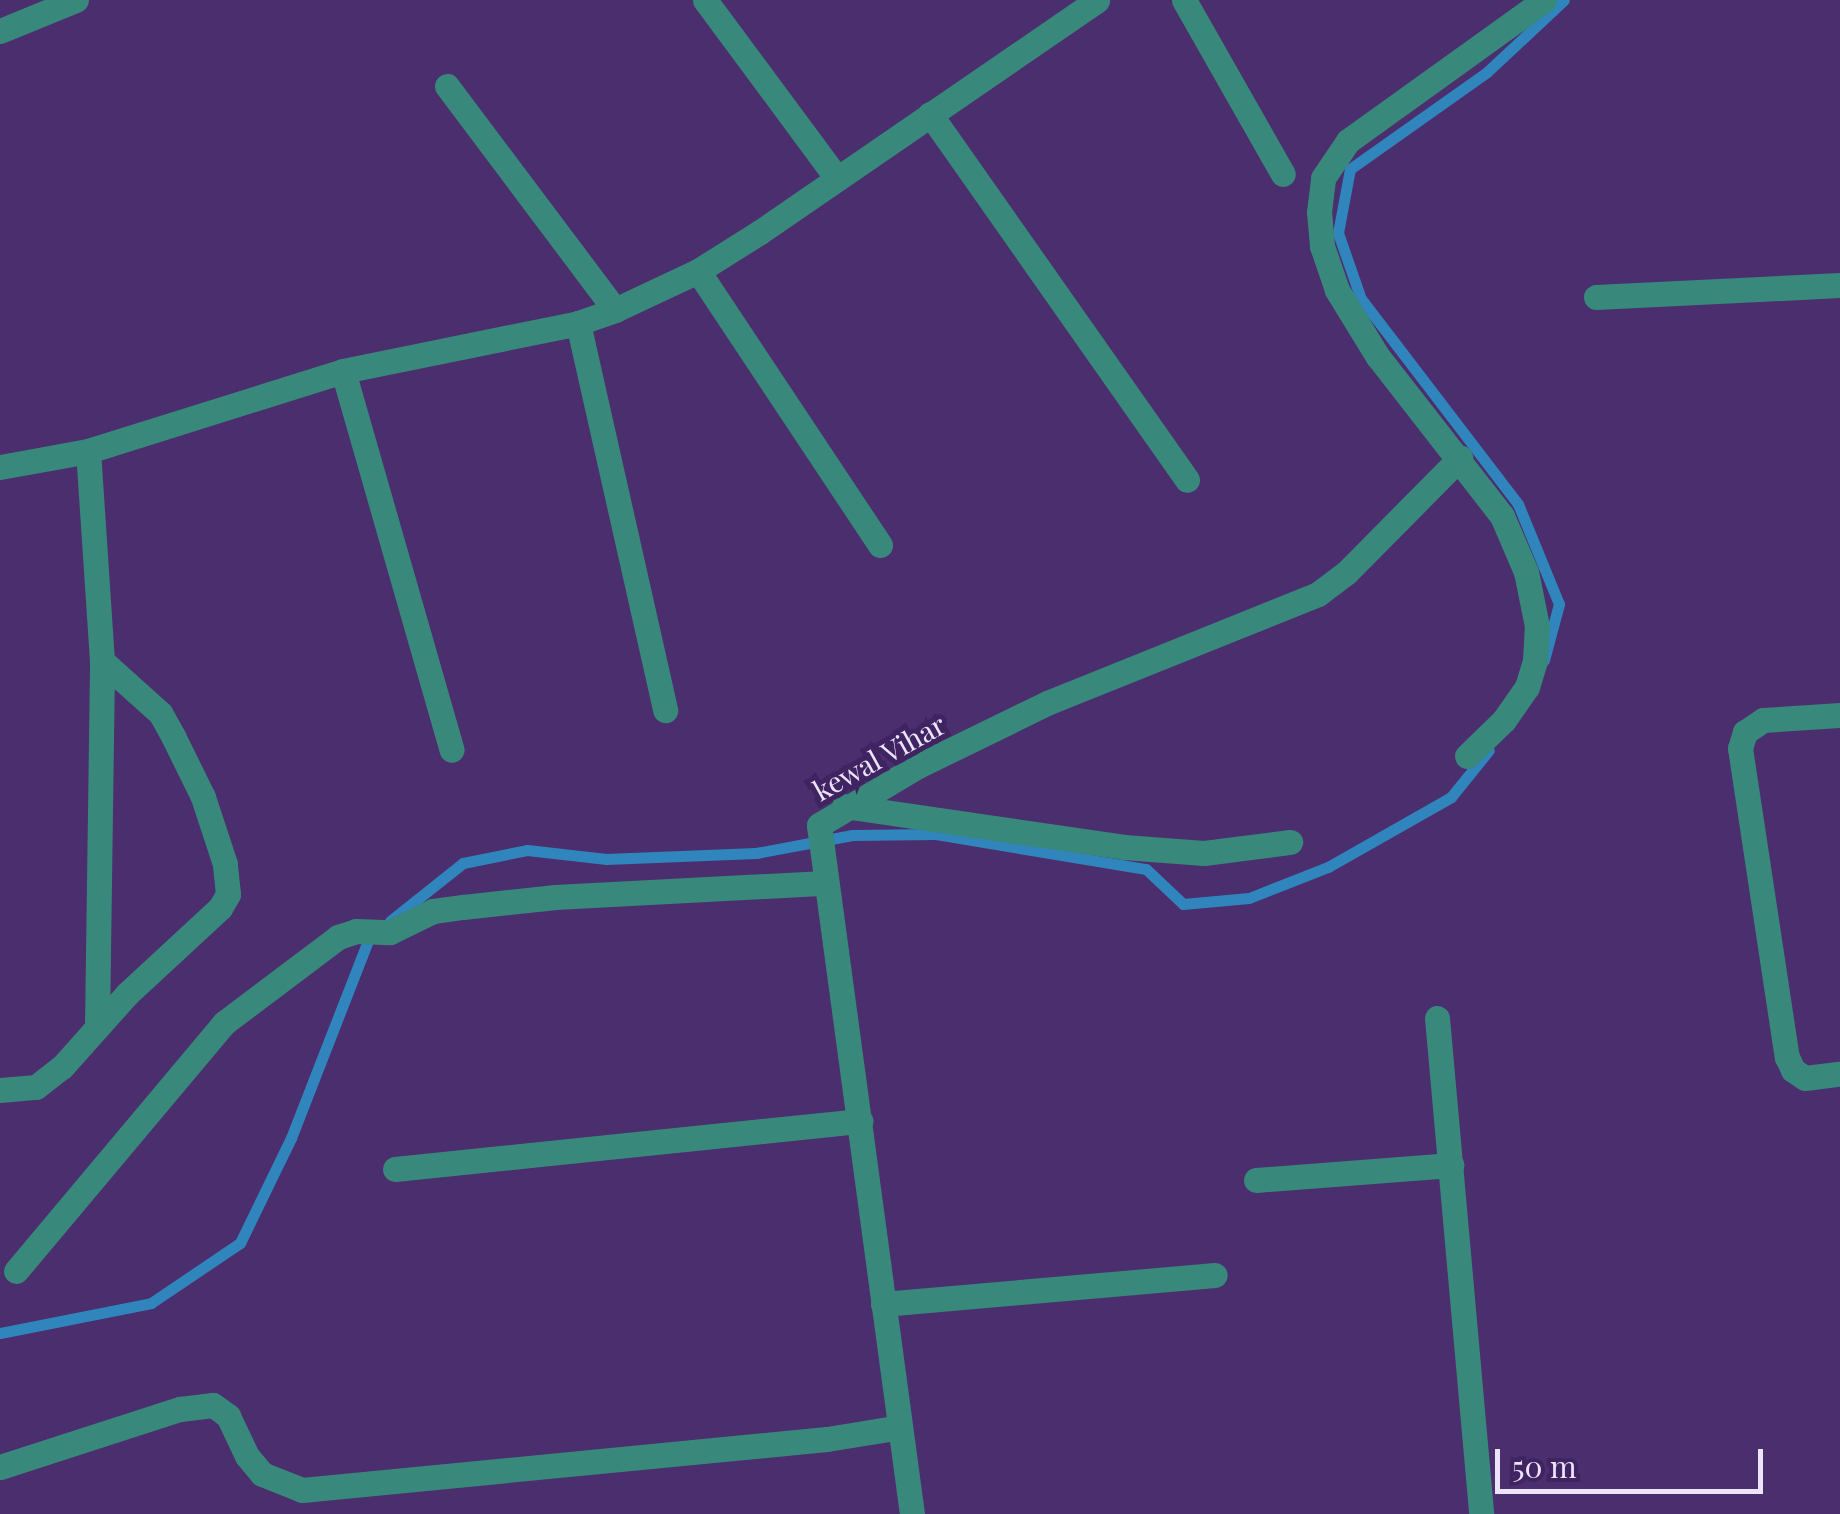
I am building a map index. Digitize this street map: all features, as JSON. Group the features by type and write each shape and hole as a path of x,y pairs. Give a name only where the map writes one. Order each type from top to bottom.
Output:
{"street":[{"path":"0,31 76,0"},
{"path":"705,0 836,176"},
{"path":"0,468 88,451 343,371 578,324 615,310 698,271 1097,0"},
{"path":"1184,0 1283,174"},
{"path":"1467,756 1504,720 1527,688 1535,661 1537,626 1515,542 1502,516 1378,357 1336,290 1322,246 1323,178 1348,141 1544,0"},
{"path":"447,86 615,310"},
{"path":"930,114 1187,480"},
{"path":"698,271 880,545"},
{"path":"1596,298 1840,286"},
{"path":"578,324 664,710"},
{"path":"343,371 452,750"},
{"path":"88,451 102,661 96,1026"},
{"name":"kewal Vihar","path":"912,1514 819,844 822,820 1046,703 1318,594 1347,572 1460,458"},
{"path":"0,1090 36,1088 62,1067 96,1026 220,908 229,880 203,797 174,736 160,713 102,661"},
{"path":"1840,715 1762,720 1745,732 1740,748 1787,1058 1805,1078 1840,1074"},
{"path":"844,806 1124,846 1204,853 1290,842"},
{"path":"16,1271 224,1024 338,937 373,931 433,911 463,907 556,897 825,883"},
{"path":"1437,1018 1481,1514"},
{"path":"396,1169 860,1121"},
{"path":"1256,1180 1451,1165"},
{"path":"883,1304 1215,1275"},
{"path":"0,1467 180,1409 213,1404 228,1416 247,1456 262,1474 302,1490 788,1443 900,1428"}],"waterway":[{"path":"1544,660 1559,604 1518,504 1361,299 1338,233 1350,169 1487,72 1564,0"},
{"path":"390,921 463,863 527,850 606,859 756,853 852,835 936,834 1146,869 1183,904 1249,898 1328,867 1451,797 1489,750"},
{"path":"0,1333 151,1303 240,1243 291,1138 369,938 376,933"}]}
